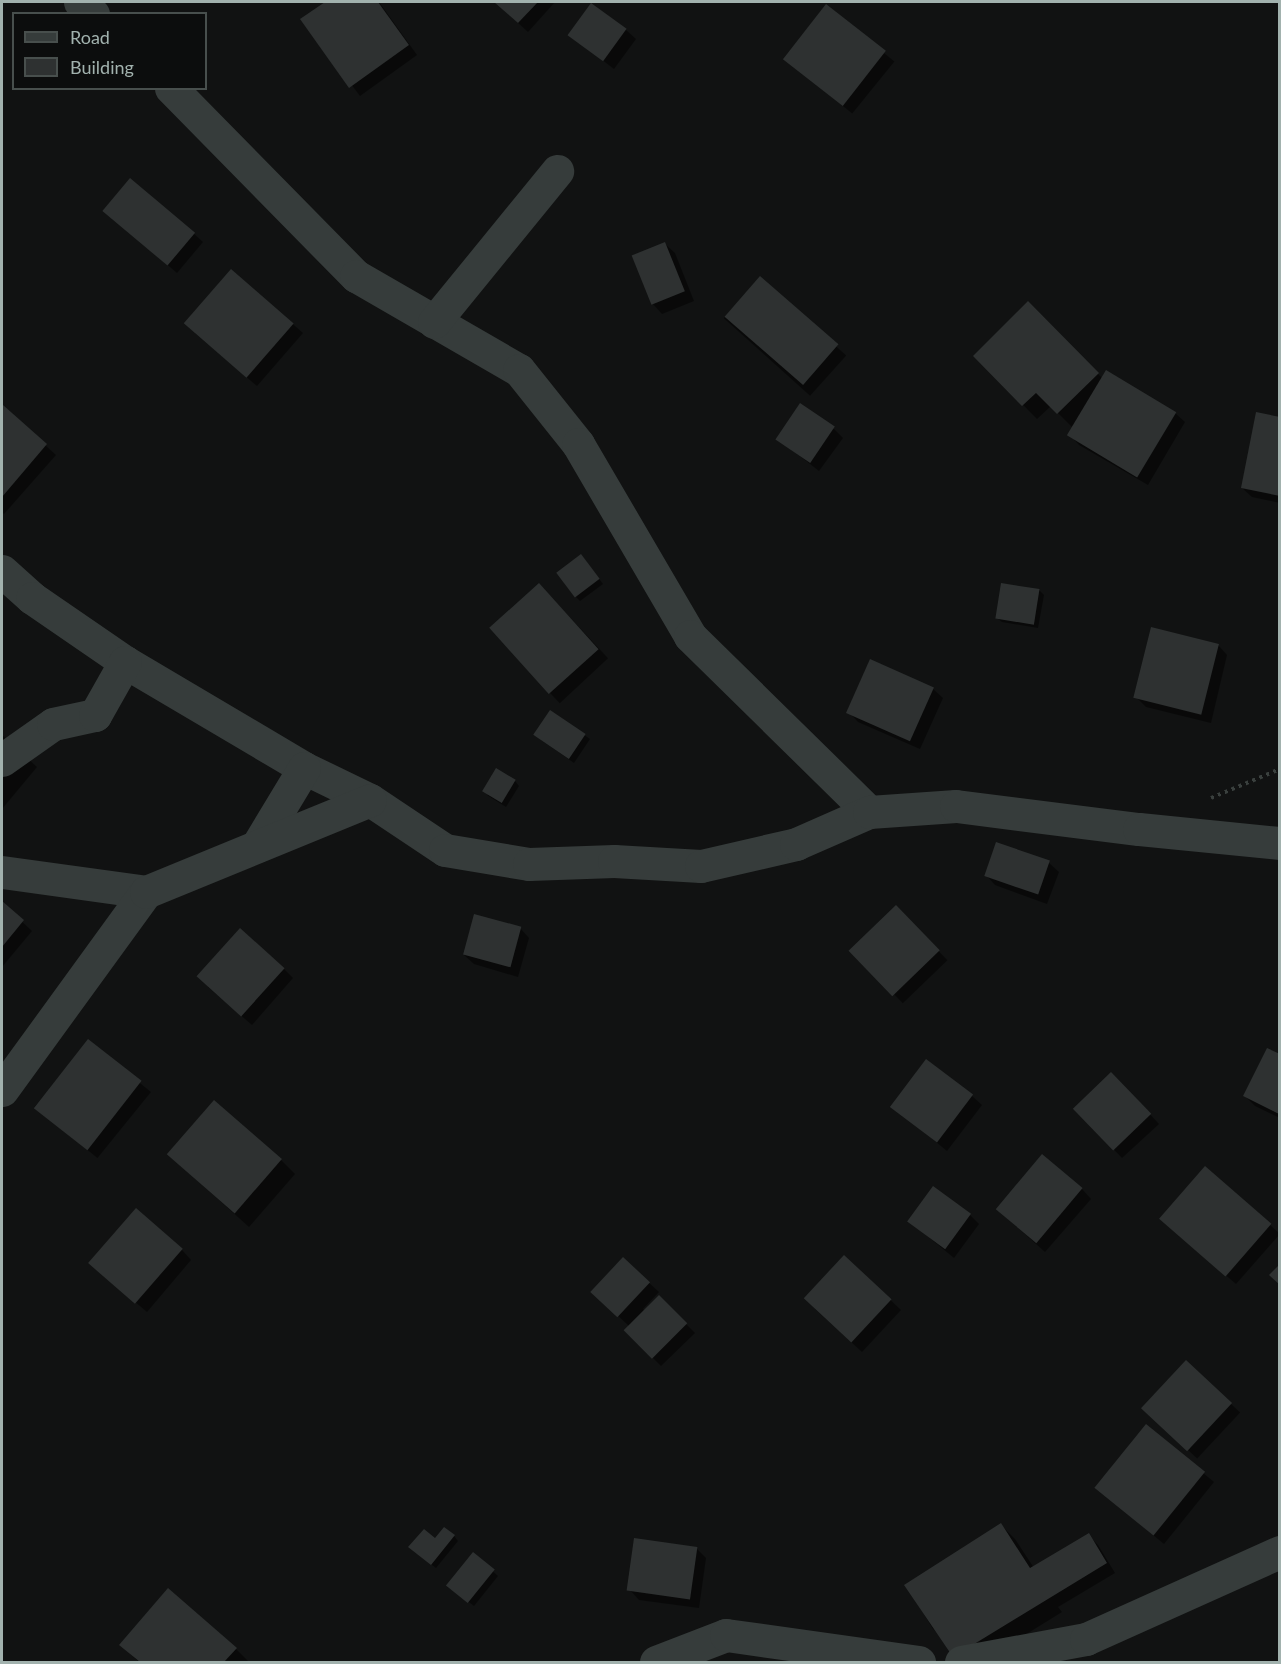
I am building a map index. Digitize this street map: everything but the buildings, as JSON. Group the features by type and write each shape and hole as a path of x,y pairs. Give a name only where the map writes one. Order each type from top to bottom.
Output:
{"street":[{"path":"173,90 356,276 519,370 578,444 690,636 869,812"},
{"path":"434,322 556,171"},
{"path":"2,572 32,598 125,662 304,768 370,800 445,850 529,864 614,861 701,866 796,844 869,812 956,806 1280,843"},
{"path":"2,760 53,724 95,715 125,662"},
{"path":"257,846 304,768"},
{"path":"2,872 146,892 370,800"},
{"path":"2,1090 146,892"},
{"path":"961,1662 1086,1639 1280,1552"},
{"path":"656,1662 726,1635 919,1662"}]}
